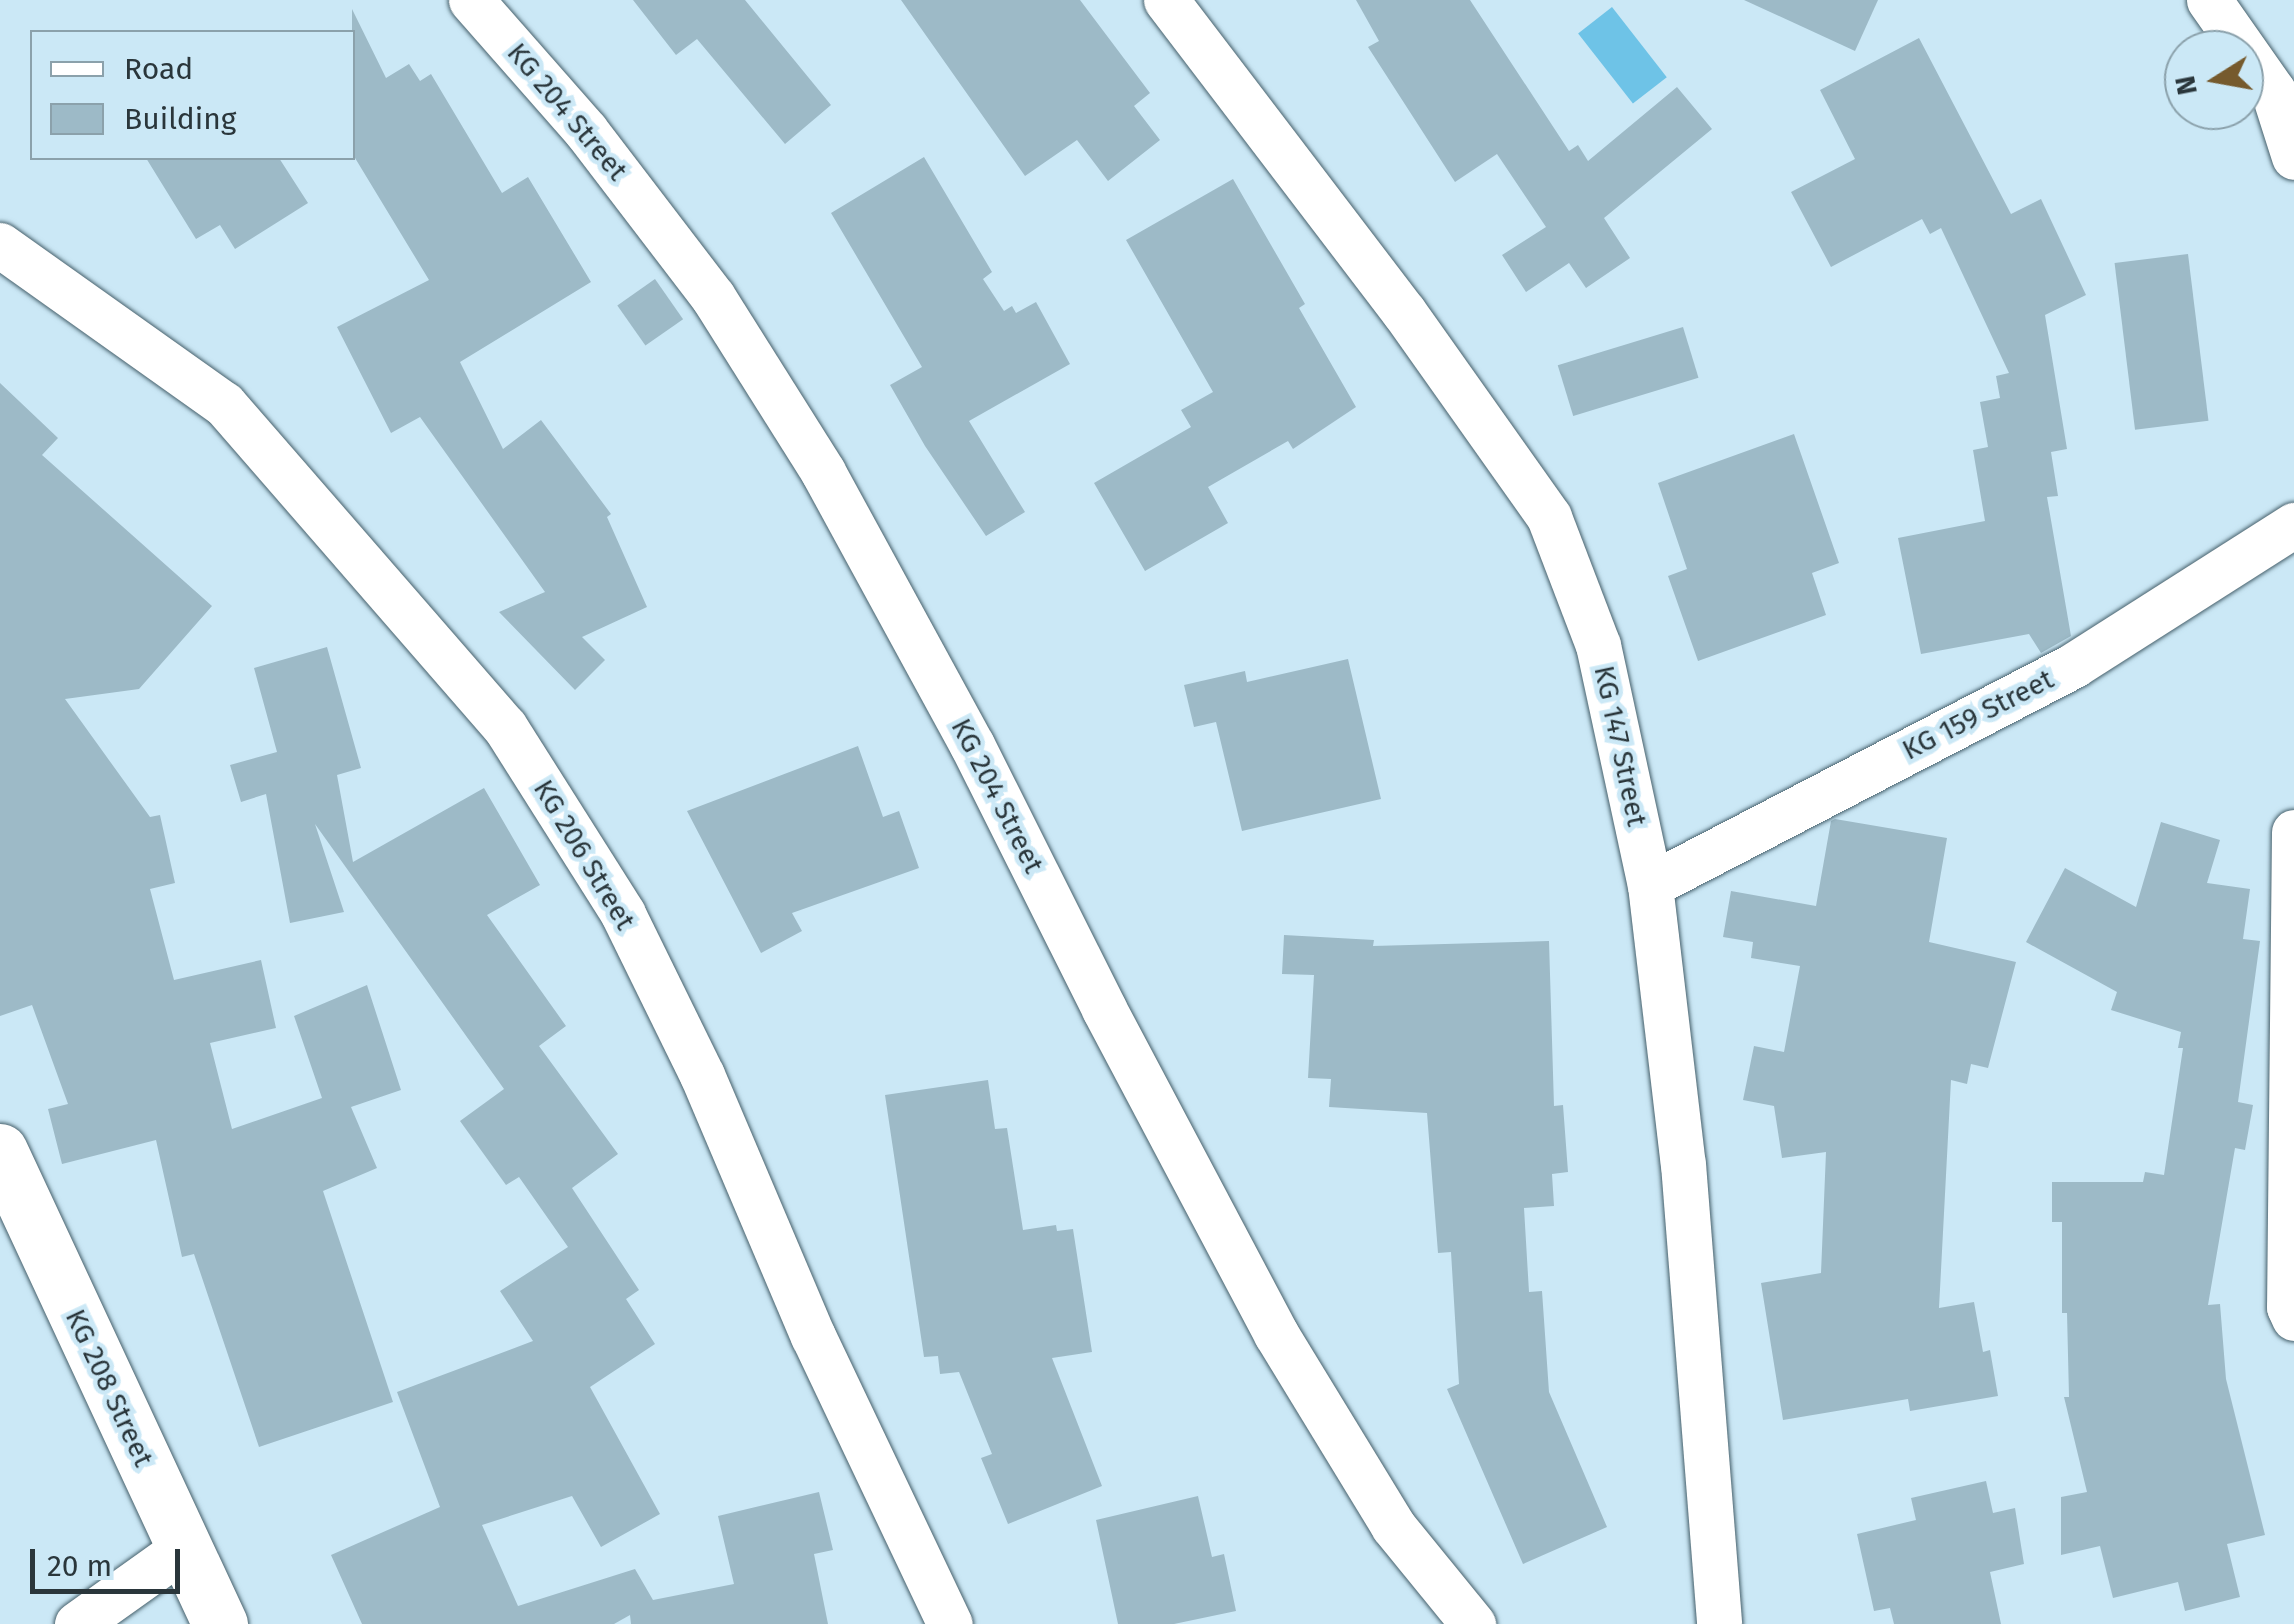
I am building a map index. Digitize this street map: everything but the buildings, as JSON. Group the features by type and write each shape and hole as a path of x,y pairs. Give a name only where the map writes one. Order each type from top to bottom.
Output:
{"street":[{"name":"KG 204 Street","path":"471,0 586,130 712,297 823,472 972,744 1104,1009 1276,1334 1393,1526 1473,1624"},
{"name":"KG 147 Street","path":"1166,0 1404,312 1549,517 1598,645 1650,884 1683,1164 1719,1624"},
{"path":"2210,0 2272,91 2294,156"},
{"name":"KG 206 Street","path":"0,246 224,404 505,728 632,932 702,1075 813,1336 950,1624"},
{"name":"KG 159 Street","path":"1650,884 2074,665 2294,525"},
{"path":"2294,832 2289,1306 2294,1318"},
{"name":"KG 208 Street","path":"0,1150 220,1624"},
{"path":"78,1624 182,1549"}],"water":[{"path":"1612,7 1667,77 1633,104 1578,33"}]}
